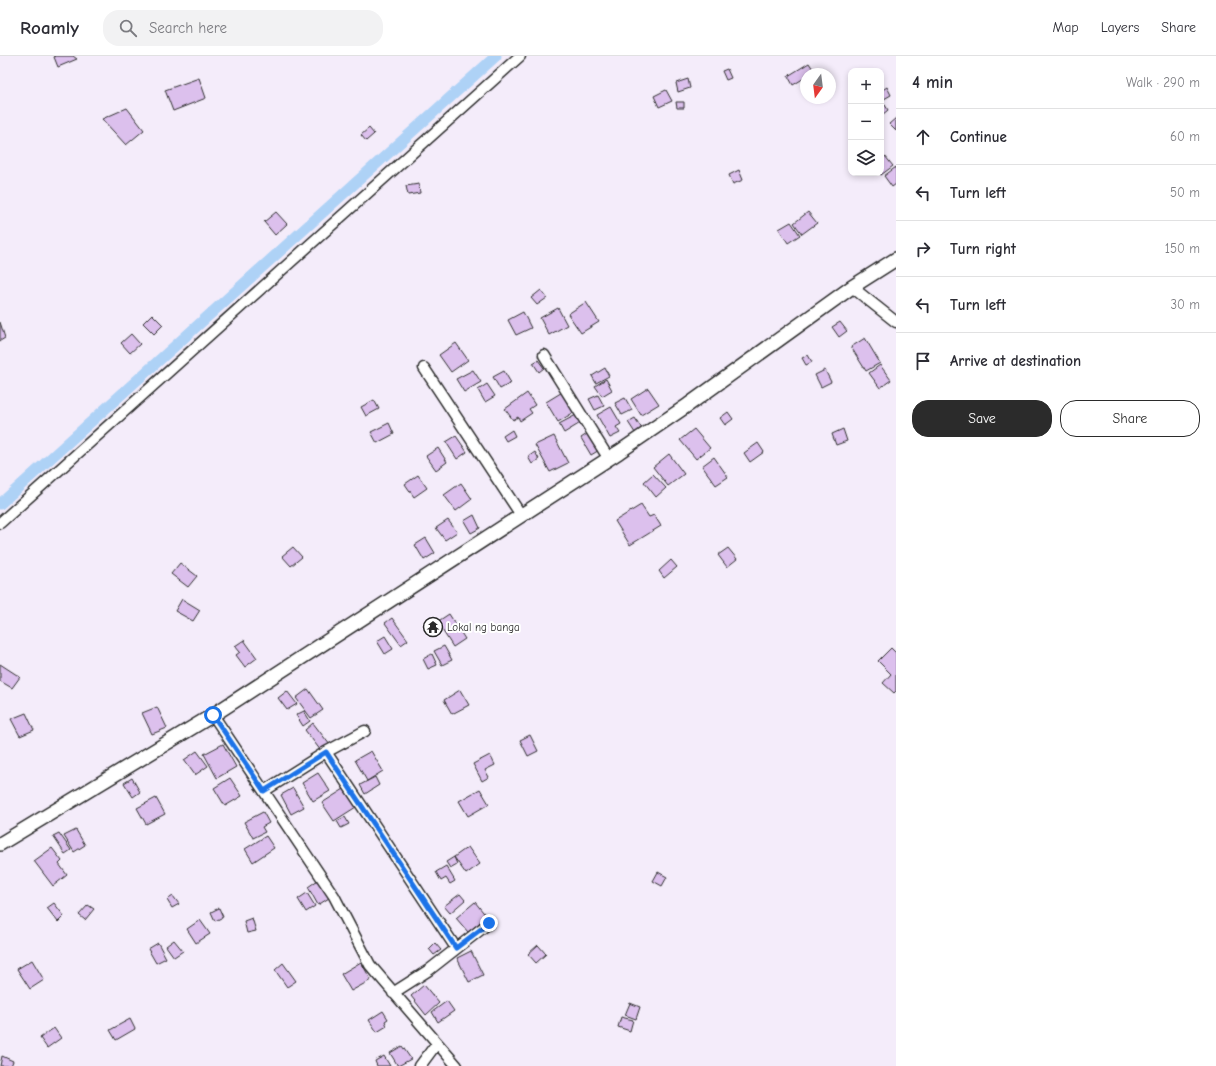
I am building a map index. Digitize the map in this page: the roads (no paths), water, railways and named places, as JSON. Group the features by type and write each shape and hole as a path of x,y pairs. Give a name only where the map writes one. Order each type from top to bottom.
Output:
{"main road":[{"path":"0,844 213,715 609,458 688,405 852,287 896,259"}],"street":[{"path":"0,523 520,56"},
{"path":"852,287 896,322"},
{"path":"544,355 609,458"},
{"path":"424,368 521,515"},
{"path":"213,715 334,896 370,965 457,1066"},
{"path":"264,791 326,752 365,731"},
{"path":"326,752 456,948"},
{"path":"394,993 429,970 489,923"},
{"path":"420,1066 437,1043"}],"waterway":[{"path":"0,504 496,56"}],"place":[{"name":"Lokal ng banga","path":"433,627"}]}
